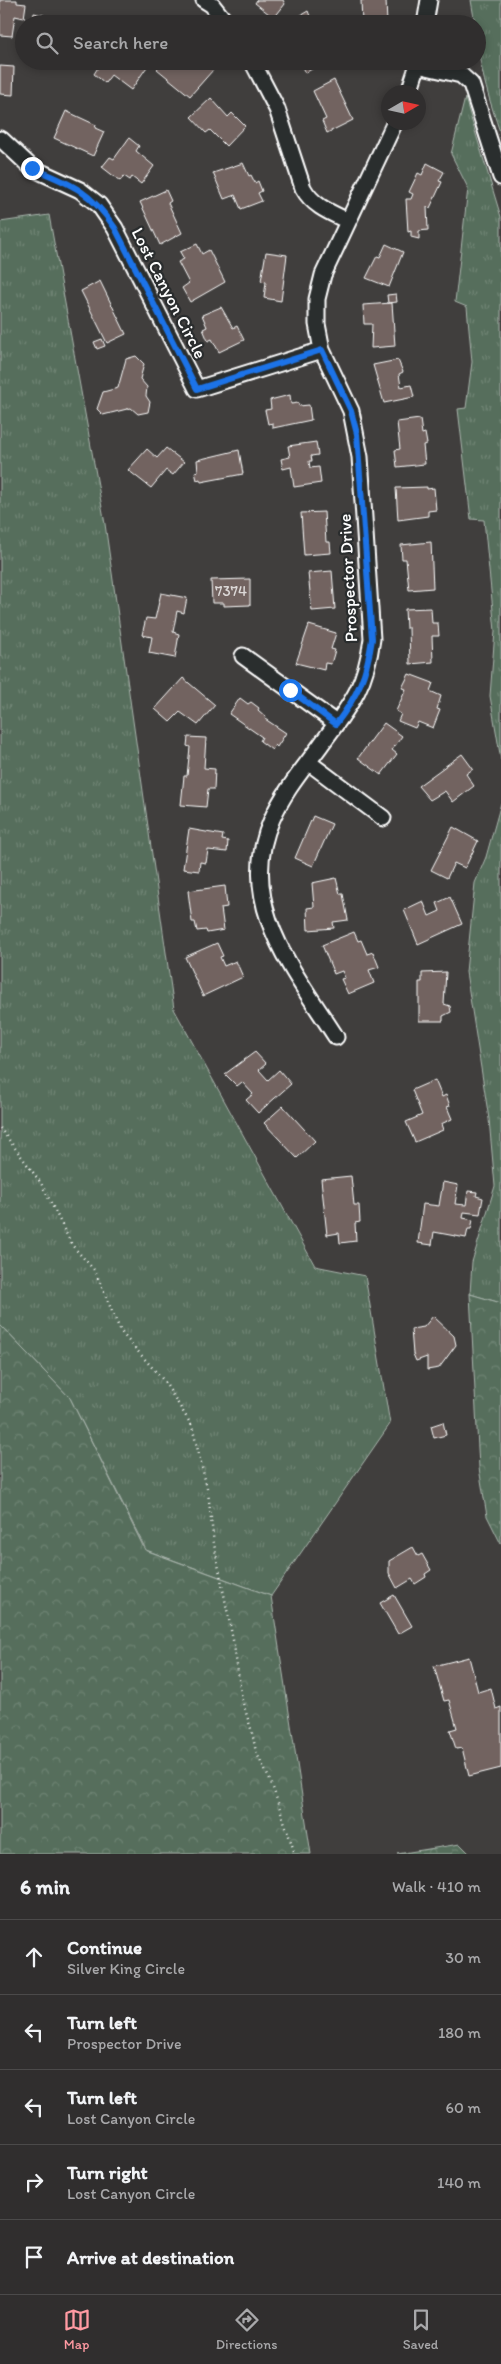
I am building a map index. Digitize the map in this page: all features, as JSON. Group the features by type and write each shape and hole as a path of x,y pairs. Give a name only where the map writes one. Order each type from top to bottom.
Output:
{"street":[{"path":"204,0 212,5 220,15"},
{"path":"426,15 429,0"},
{"path":"257,70 277,109 303,188 308,197 316,205 348,221"},
{"path":"411,85 416,70"},
{"path":"443,70 461,75 470,84 501,177"},
{"name":"Prospector Drive","path":"336,1037 279,948 268,922 262,894 261,868 264,842 272,818 362,684 369,662 372,639 357,434 351,411 322,350 317,324 317,299 322,275 391,130"},
{"name":"Lost Canyon Circle","path":"1,139 32,168 80,190 99,205 115,228 197,389 322,350"},
{"path":"243,656 336,724"},
{"path":"308,762 383,818"}],"path":[{"path":"0,1128 44,1188 72,1245 95,1271 121,1332 164,1381 192,1426 208,1492 214,1544 234,1645 242,1700 256,1752 271,1782 295,1854"}],"green space":[{"path":"471,0 501,0 501,135 482,70 486,70 486,15 474,15"},
{"path":"465,98 501,217 501,760 490,696 495,631 484,520 471,519 458,409 466,408 472,362 467,307 455,302 468,188 451,154"},
{"path":"49,215 105,524 174,1009 315,1266 365,1276 390,1424 271,1596 146,1550 70,1398 0,1325 0,222"},
{"path":"501,803 501,1303 470,1294 472,1262 495,1186 489,1119 466,972 475,883 486,857"},
{"path":"470,1294 501,1303 501,1544 487,1516 479,1468"},
{"path":"0,1325 70,1398 145,1550 271,1596 311,1854 0,1854"},
{"path":"460,1844 470,1854 397,1854"}],"building":[{"path":"0,0 17,0 17,3 26,4 24,15 15,15 12,36 0,35"},
{"path":"257,0 283,0 285,4 276,15 270,15 255,3"},
{"path":"361,0 386,0 387,15 362,15"},
{"path":"308,11 310,15 301,15"},
{"path":"0,66 14,67 13,95 0,94"},
{"path":"96,70 145,70 131,90 111,75 105,83 94,74"},
{"path":"158,70 213,70 190,96"},
{"path":"334,80 353,120 327,133 322,121 326,119 313,91"},
{"path":"211,98 228,117 232,113 245,126 226,146 210,130 206,133 191,117"},
{"path":"66,111 96,125 95,128 104,132 93,156 54,138"},
{"path":"129,138 139,146 136,151 154,166 141,184 132,177 130,180 124,176 120,181 102,167 110,157 114,159"},
{"path":"243,163 249,176 251,175 255,183 258,181 262,191 258,193 262,201 241,209 235,195 224,199 213,173"},
{"path":"427,163 444,172 439,181 442,182 430,208 427,207 428,230 419,231 419,239 411,237 411,231 408,232 406,199 411,199 413,194 409,192 418,173 422,175"},
{"path":"166,190 171,201 168,203 182,233 160,245 140,202"},
{"path":"197,244 202,254 209,250 225,282 190,302 182,288 189,283 178,262 184,259 180,252"},
{"path":"386,244 403,252 389,287 366,278 377,256 380,257"},
{"path":"266,252 287,255 281,301 264,298 266,282 261,281"},
{"path":"100,281 126,334 107,343 81,291"},
{"path":"396,294 397,302 388,303 387,295"},
{"path":"392,303 395,346 371,348 372,324 364,324 363,305"},
{"path":"221,307 233,328 237,326 244,340 219,352 212,339 208,341 203,329 207,327 202,315"},
{"path":"102,339 105,346 97,349 94,342"},
{"path":"136,356 144,364 140,379 147,387 146,396 150,402 148,412 138,414 131,408 103,415 97,409 103,392 118,388 126,359"},
{"path":"398,360 403,372 399,374 401,387 411,385 414,397 384,403 373,365"},
{"path":"290,395 291,404 298,403 299,406 309,405 311,420 273,428 273,423 268,424 265,410 271,409 270,400"},
{"path":"420,419 422,434 425,433 427,444 423,445 425,464 397,467 395,450 400,449 397,422"},
{"path":"316,442 318,455 311,456 312,461 309,461 310,468 319,467 321,483 294,487 291,467 283,469 281,459 290,457 288,446"},
{"path":"166,448 184,462 173,475 166,470 151,488 128,470 147,449 157,458"},
{"path":"239,450 243,474 201,482 200,479 197,480 195,472 198,471 197,460"},
{"path":"427,487 427,489 434,488 436,510 428,511 428,516 398,520 396,488"},
{"path":"324,512 326,542 330,542 331,553 304,555 301,513"},
{"path":"431,542 433,588 409,590 406,559 402,559 401,545"},
{"path":"332,571 335,609 312,611 308,573"},
{"path":"250,579 250,605 224,606 224,603 212,603 211,580"},
{"path":"161,593 187,598 184,613 177,611 173,632 179,634 175,658 149,653 152,637 142,635 146,618 155,619"},
{"path":"431,608 432,623 438,623 439,636 432,636 433,662 410,664 409,628 406,628 405,609"},
{"path":"309,625 336,633 331,649 335,650 331,664 325,663 324,670 296,663"},
{"path":"409,674 433,683 430,691 441,696 437,709 440,710 433,728 418,722 415,728 398,721 401,714 396,711 406,689 402,688"},
{"path":"183,678 215,705 198,725 180,712 170,722 155,709"},
{"path":"240,698 248,704 251,702 259,708 258,710 266,717 265,719 286,733 277,747 275,745 272,750 260,741 262,737 229,714"},
{"path":"384,723 402,736 392,750 397,754 381,775 358,758"},
{"path":"188,737 206,738 204,768 215,769 214,789 208,789 206,807 181,805 190,747 187,746"},
{"path":"462,754 473,769 466,774 474,786 453,802 445,791 430,800 418,786"},
{"path":"313,816 332,824 313,866 295,858"},
{"path":"453,827 478,841 465,868 454,863 447,878 431,870"},
{"path":"189,829 223,835 222,840 228,841 227,852 208,850 206,863 200,862 199,871 183,869"},
{"path":"336,878 340,894 343,894 348,920 333,922 334,928 308,930 307,908 314,907 312,883"},
{"path":"225,886 227,907 221,908 224,930 207,933 206,930 197,931 195,922 192,922 188,891"},
{"path":"450,897 462,924 418,944 404,910 423,901 429,916 440,911 437,903"},
{"path":"354,932 358,941 361,940 367,954 373,952 379,967 369,970 374,983 348,994 341,979 345,978 342,971 334,974 322,945"},
{"path":"217,943 223,956 220,957 224,966 236,961 243,977 203,996 185,957"},
{"path":"446,972 444,1004 450,1006 451,1012 443,1016 443,1021 419,1021 419,982 422,982 422,973"},
{"path":"255,1052 266,1064 259,1070 268,1080 279,1070 291,1084 258,1113 246,1100 253,1094 242,1082 237,1086 225,1074"},
{"path":"435,1080 442,1097 446,1095 450,1106 447,1107 452,1119 441,1124 443,1130 415,1142 406,1122 422,1115 412,1090"},
{"path":"283,1106 315,1141 297,1158 264,1123"},
{"path":"351,1176 354,1205 359,1205 360,1222 355,1223 356,1241 340,1243 339,1233 327,1235 321,1179"},
{"path":"443,1182 458,1185 455,1204 466,1205 468,1191 477,1192 476,1196 483,1198 480,1214 464,1212 463,1218 473,1220 466,1238 434,1232 432,1245 418,1243 423,1204 439,1206"},
{"path":"433,1316 454,1336 456,1345 439,1368 427,1370 427,1357 416,1361 413,1354 411,1329 424,1327"},
{"path":"443,1422 446,1435 434,1438 431,1426"},
{"path":"413,1547 418,1556 422,1554 431,1570 425,1574 426,1577 415,1584 412,1579 397,1588 389,1573 389,1561"},
{"path":"394,1595 412,1626 398,1634 380,1603"},
{"path":"469,1657 478,1692 491,1688 496,1709 501,1707 501,1768 469,1776 462,1748 456,1749 450,1730 457,1728 449,1700 444,1701 434,1666"}],"route":[{"path":"32,168 80,190 99,205 115,228 197,389 322,350 351,411 357,434 372,639 369,662 362,684 351,704 336,724 290,690"}]}
